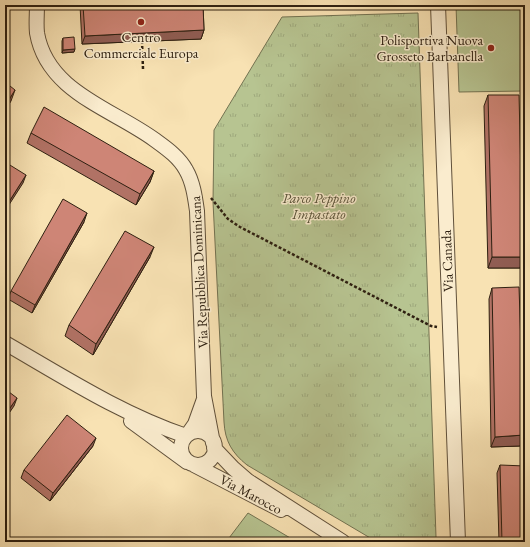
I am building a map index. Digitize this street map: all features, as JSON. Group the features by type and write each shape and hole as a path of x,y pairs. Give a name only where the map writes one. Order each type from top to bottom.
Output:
{"street":[{"name":"Via Repubblica Dominicana","path":"37,5 37,32 42,49 50,65 61,80 102,108 144,132 169,150 186,169 193,189 197,211 204,396 214,445"},
{"name":"Via Canada","path":"438,5 458,542"},
{"name":"Via Marocco","path":"5,343 112,406 191,463 260,500 309,522"},
{"name":"Via Repubblica Dominicana","path":"191,463 184,459 181,445 195,424 204,396"},
{"name":"Via Marocco","path":"112,406 160,428 187,435 193,432 203,432 211,438 214,445 233,468 248,481 309,522 343,542"},
{"path":"191,463 204,464 208,461 214,453 214,445"},
{"name":"Via Canada","path":"450,542 456,517"}],"path":[{"path":"142,41 143,69"},
{"path":"210,196 219,210 240,228 431,326 450,329"}],"green space":[{"name":"Polisportiva Nuova Grosseto Barbanella","path":"456,5 525,5 525,91 459,92"},
{"name":"Parco Peppino Impastato","path":"418,13 436,537 434,542 377,542 247,465 233,451 228,441 224,422 213,202 214,130 282,17"},
{"path":"248,513 297,542 226,542"}],"building":[{"name":"Centro Commerciale Europa","path":"83,5 203,5 204,30 85,36"},
{"path":"74,37 75,49 63,50 63,38"},
{"path":"5,82 15,90 5,106"},
{"path":"488,95 519,95 523,257 492,257"},
{"path":"44,107 154,171 140,194 31,133"},
{"path":"5,162 26,175 5,208"},
{"path":"63,199 87,213 35,305 11,291"},
{"path":"125,231 154,247 96,344 69,325"},
{"path":"519,287 524,435 495,437 492,288"},
{"path":"5,389 17,398 5,415"},
{"path":"67,415 96,438 53,493 24,470"},
{"path":"500,465 525,466 525,542 502,542"}],"place":[{"name":"Centro Commerciale Europa","path":"141,22"},
{"name":"Polisportiva Nuova Grosseto Barbanella","path":"491,48"}]}
